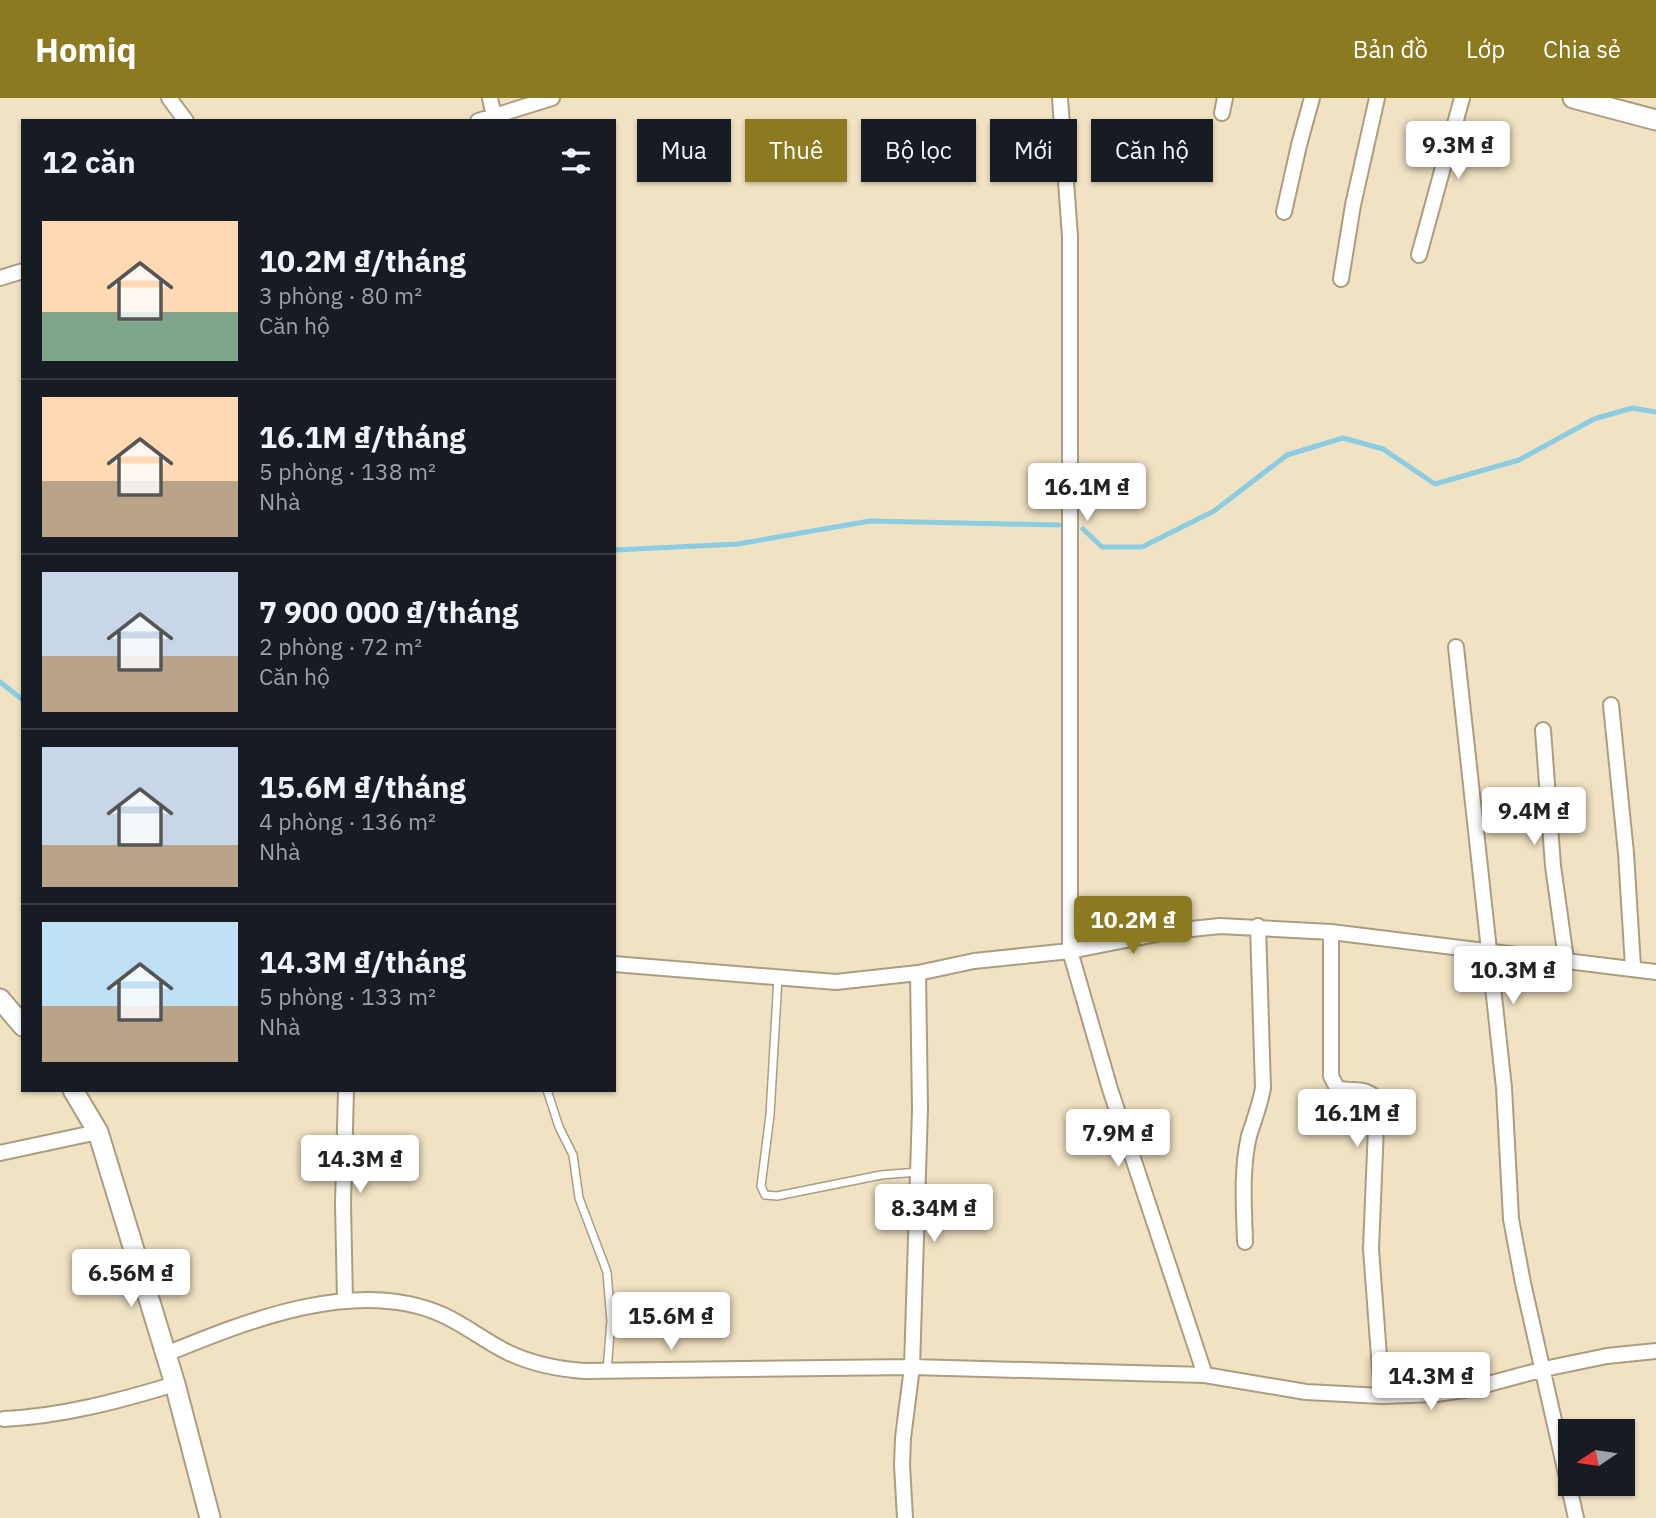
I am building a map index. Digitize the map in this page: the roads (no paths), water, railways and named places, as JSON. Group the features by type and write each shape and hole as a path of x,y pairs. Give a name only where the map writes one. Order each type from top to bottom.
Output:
{"street":[{"path":"169,98 185,119"},
{"path":"490,98 494,116"},
{"path":"484,119 552,98"},
{"path":"1060,98 1069,237 1070,951 1110,1088 1205,1375"},
{"path":"1284,212 1312,98"},
{"path":"1341,279 1353,205 1377,98"},
{"path":"1419,255 1462,98"},
{"path":"1573,98 1656,121"},
{"path":"0,278 21,272"},
{"path":"1456,647 1504,1087 1511,1219 1576,1518"},
{"path":"1611,705 1626,853 1633,967"},
{"path":"1543,730 1552,856 1566,959"},
{"path":"1245,1242 1245,1163 1263,1088 1258,926"},
{"path":"616,964 836,982 918,973 974,961 1070,951 1172,930 1258,926 1566,959 1656,972"},
{"path":"1331,932 1331,1076 1337,1088 1345,1091 1367,1091 1377,1102 1371,1249 1382,1396"},
{"path":"905,1518 902,1489 903,1438 912,1367 918,1172 918,973"},
{"path":"74,1092 98,1132 175,1384 210,1518"},
{"path":"345,1300 343,1204 346,1092"},
{"path":"0,1153 98,1132"},
{"path":"166,1354 254,1320 345,1300 418,1306 446,1316 506,1351 536,1363 565,1370 912,1367 1205,1375 1306,1392 1382,1396 1436,1394 1470,1389 1544,1369 1607,1356 1656,1351"},
{"path":"4,1419 33,1418 103,1404 175,1384"}],"lane":[{"path":"778,978 770,1115 761,1185 765,1195 777,1196 881,1175 918,1172"},
{"path":"548,1092 559,1128 573,1155 579,1198 607,1272 611,1321 607,1371"}],"waterway":[{"path":"1083,529 1102,547 1142,547 1214,511 1287,455 1343,438 1383,449 1435,484 1519,460 1594,419 1632,408 1656,412"},
{"path":"616,550 738,544 870,521 1059,525"},
{"path":"0,682 21,698"}]}
